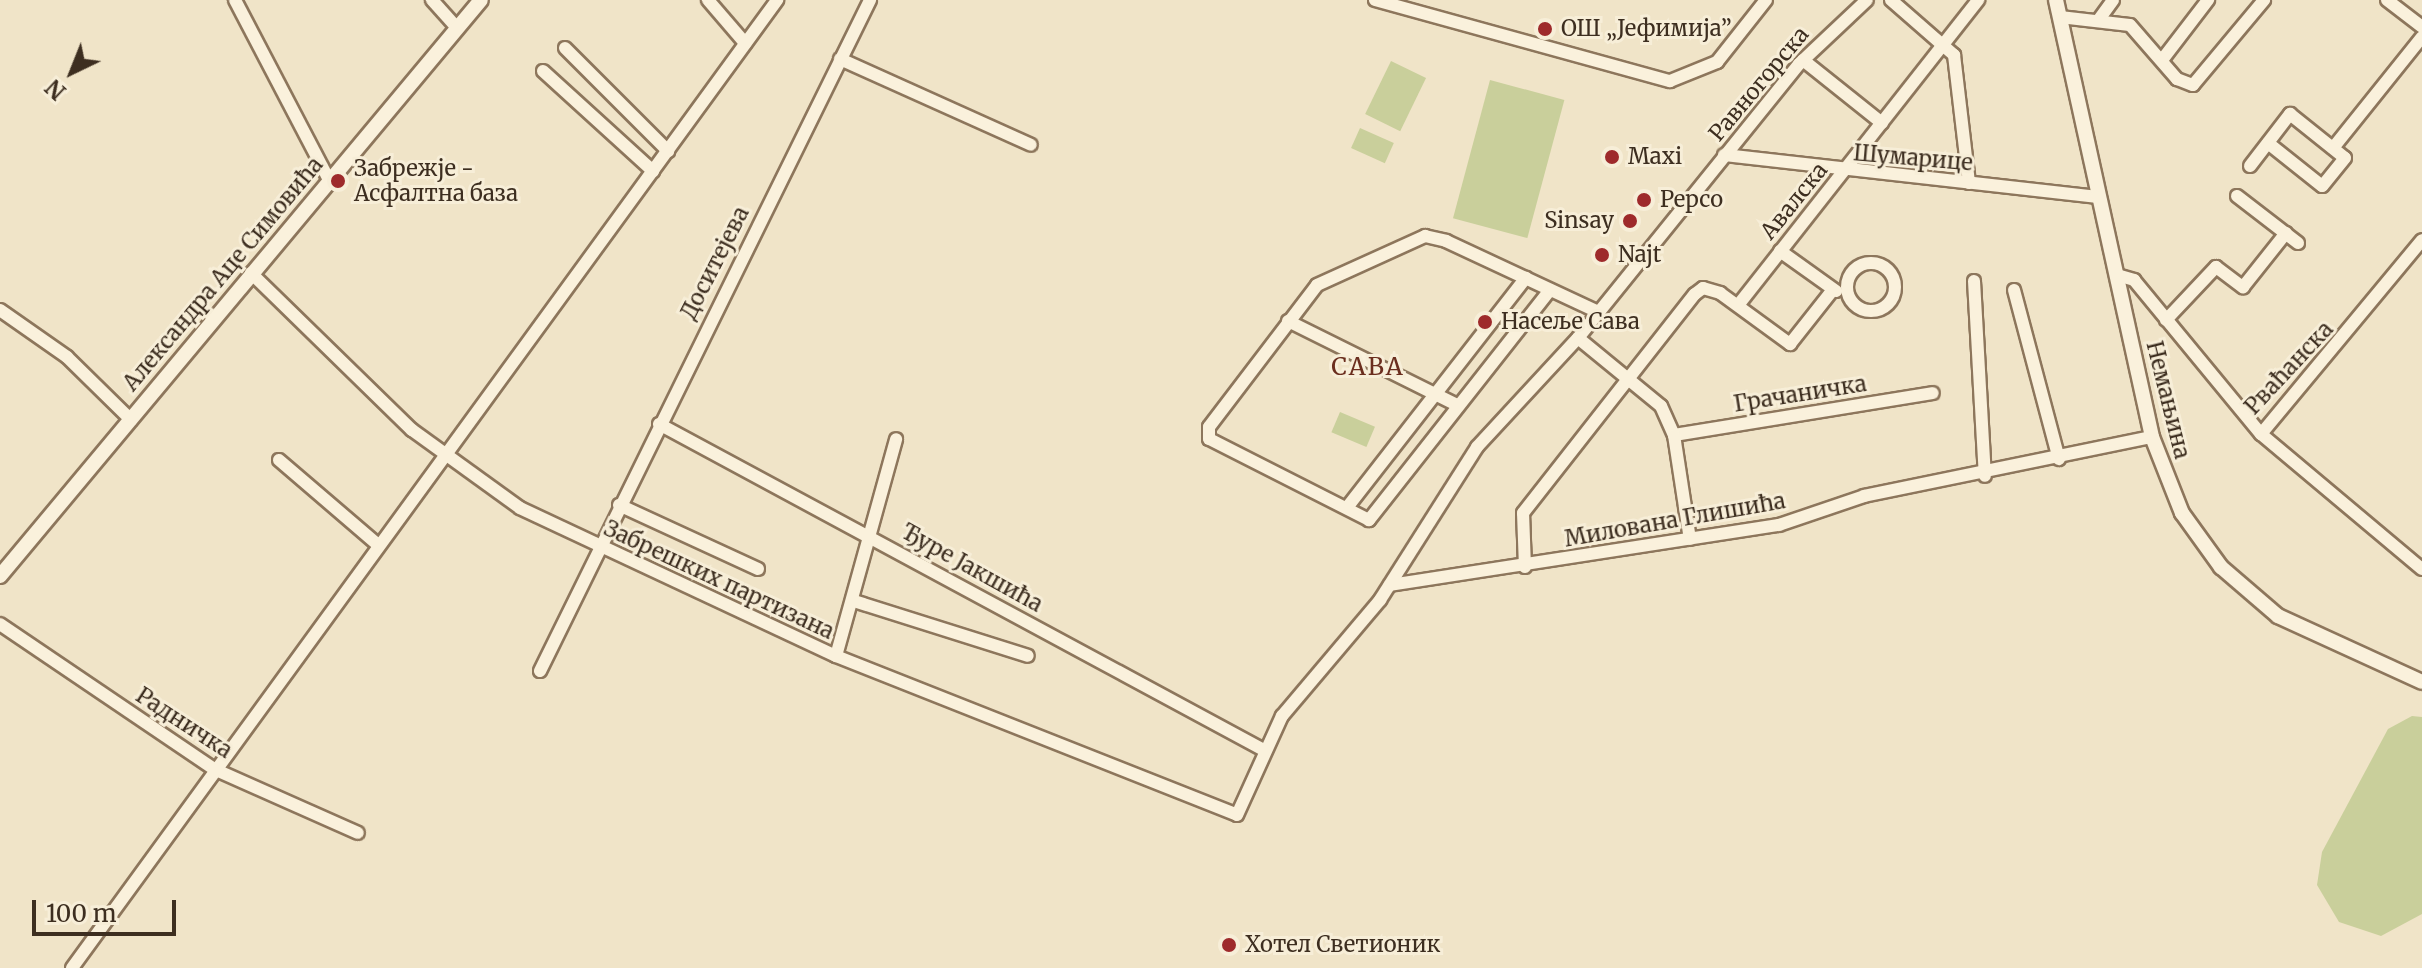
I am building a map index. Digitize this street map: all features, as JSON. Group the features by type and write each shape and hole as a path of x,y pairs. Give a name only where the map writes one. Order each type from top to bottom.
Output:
{"street":[{"path":"235,0 329,180"},
{"path":"432,0 457,28"},
{"name":"Александра Аце Симовића","path":"0,576 481,0"},
{"path":"708,0 745,43"},
{"path":"72,968 777,0"},
{"name":"Доситејева","path":"540,671 870,0"},
{"path":"1375,0 1670,81 1717,62 1766,0"},
{"name":"Равногорска","path":"1237,815 1282,716 1390,585 1477,447 1578,338 1803,60 1867,0"},
{"path":"1891,0 1944,42 1960,73 1969,183"},
{"name":"Авалска","path":"1739,304 1978,0"},
{"name":"Немањина","path":"2056,0 2152,437 2182,513 2239,585 2304,632 2422,682"},
{"path":"2100,18 2113,0"},
{"path":"2162,60 2208,0"},
{"path":"2060,17 2100,18 2137,28 2182,82 2199,83 2264,0"},
{"path":"2387,0 2422,27"},
{"path":"2333,148 2422,37"},
{"path":"565,48 668,151"},
{"path":"840,59 1031,145"},
{"path":"1803,60 1882,123"},
{"path":"543,71 653,171"},
{"path":"2250,166 2290,114 2345,158 2322,186 2268,143"},
{"name":"Шумарице","path":"1724,155 1843,171 2099,197"},
{"path":"2237,196 2298,243"},
{"name":"Немањина","path":"2166,320 2216,267 2243,287 2286,233"},
{"path":"1550,290 1369,520 1349,505 1209,439 1209,427 1288,321 1325,280 1425,236 1526,278 1598,312"},
{"name":"Рваћанска","path":"2117,275 2134,280 2261,434 2422,240"},
{"path":"1780,251 1831,292"},
{"name":"Забрешких партизана","path":"251,273 444,456 520,508 836,656 1237,815"},
{"path":"1349,505 1436,389 1526,278"},
{"path":"1974,281 1985,476"},
{"path":"1525,567 1523,513 1627,377 1703,288 1739,304 1790,344 1831,292 1847,290"},
{"path":"2014,290 2059,459"},
{"path":"0,310 67,357 131,420"},
{"path":"1288,321 1436,389 1457,405"},
{"path":"1578,338 1661,406 1674,435 1690,539"},
{"name":"Грачаничка","path":"1674,435 1933,393"},
{"name":"Ђуре Јакшића","path":"659,424 1264,750"},
{"path":"2261,434 2422,569"},
{"name":"Милована Глишића","path":"1390,585 1525,567 1779,525 1864,496 1985,476 2152,437"},
{"path":"836,656 854,601 896,439"},
{"path":"279,460 378,545"},
{"path":"619,505 758,569"},
{"path":"854,601 1028,656"},
{"name":"Радничка","path":"0,624 216,770 358,833"}],"green space":[{"path":"1391,61 1426,78 1400,131 1365,114"},
{"path":"1490,80 1564,100 1527,238 1453,218"},
{"path":"1360,128 1394,143 1385,163 1351,148"},
{"path":"1340,412 1375,427 1366,447 1331,432"},
{"path":"2412,716 2422,717 2422,914 2381,936 2339,922 2317,885 2322,852 2388,729"}],"place":[{"name":"ОШ „Јефимија”","path":"1545,29"},
{"name":"Maxi","path":"1612,157"},
{"name":"Забрежје - Асфалтна база","path":"338,181"},
{"name":"Pepco","path":"1644,200"},
{"name":"Sinsay","path":"1630,221"},
{"name":"Najt","path":"1602,255"},
{"name":"Насеље Сава","path":"1485,322"},
{"name":"Хотел Светионик","path":"1229,945"}],"district":[{"name":"САВА","path":"1368,367"}]}
